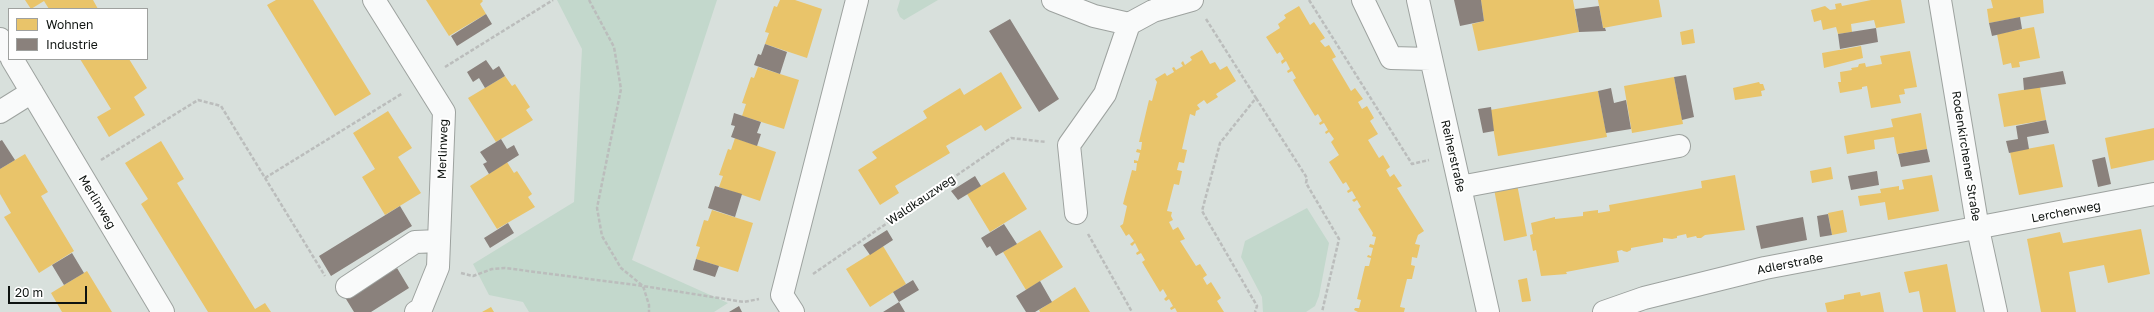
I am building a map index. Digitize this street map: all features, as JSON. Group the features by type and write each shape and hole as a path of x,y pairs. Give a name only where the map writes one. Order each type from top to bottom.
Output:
{"street":[{"name":"Merlinweg","path":"374,0 444,112 438,267 421,309 416,312"},
{"path":"788,304 857,0"},
{"path":"1053,0 1094,16 1129,24 1153,11 1197,7"},
{"path":"1363,0 1391,58 1431,59"},
{"name":"Reiherstraße","path":"1418,0 1488,312"},
{"name":"Rodenkirchener Straße","path":"1940,0 1978,229 1996,312"},
{"path":"1076,213 1069,144 1105,94 1129,24"},
{"path":"0,39 8,52"},
{"name":"Merlinweg","path":"13,60 162,312"},
{"path":"0,112 32,92"},
{"path":"1460,187 1679,146"},
{"name":"Lerchenweg","path":"1978,229 2154,194"},
{"name":"Adlerstraße","path":"1604,312 1645,305 1765,268 1978,229"},
{"path":"337,283 415,242 439,241"}],"path":[{"path":"265,178 554,0"},
{"path":"589,0 614,47 621,89 600,183 597,208 602,236 621,268 643,286 649,305 649,312"},
{"path":"1309,0 1412,164 1452,154"},
{"path":"1197,7 1307,178 1306,183 1338,239 1322,312"},
{"path":"1255,312 1257,306 1202,211 1220,143 1256,98"},
{"path":"80,173 198,100 221,106 265,178 337,283"},
{"name":"Waldkauzweg","path":"788,304 1011,138 1069,144"},
{"path":"1076,213 1132,312"},
{"path":"438,267 473,276 492,269 505,268 643,286 744,302 788,304"}],"green space":[{"path":"557,0 717,0 632,260 728,303 714,312 529,312 523,302 489,295 473,264 574,202 582,49"},
{"path":"900,0 938,0 904,20 900,17 897,10"},
{"path":"1307,208 1329,243 1319,296 1315,306 1306,312 1263,312 1262,297 1241,257 1245,241"}],"building: Wohnen":[{"path":"25,0 93,0 97,8 48,8 44,1 30,8"},
{"path":"276,0 313,0 371,94 335,116 267,5"},
{"path":"426,0 482,0 483,1 480,4 486,14 449,36"},
{"path":"780,0 795,0 822,9 807,58 765,44 769,33 765,32 774,6 777,7"},
{"path":"1481,0 1573,0 1579,32 1478,51 1472,24 1484,21"},
{"path":"1598,0 1659,0 1662,17 1603,28"},
{"path":"1871,0 1901,0 1905,23 1876,28 1874,20 1851,24 1852,32 1838,34 1836,27 1823,30 1821,20 1814,22 1811,10 1825,6 1830,10 1836,9 1835,4 1841,3 1842,6"},
{"path":"1991,0 2043,0 2044,13 1989,23 1987,9 1993,8"},
{"path":"1299,6 1310,25 1314,22 1325,38 1320,41 1325,47 1329,45 1336,57 1332,59 1351,91 1355,88 1363,99 1358,102 1362,109 1367,106 1374,118 1370,121 1378,134 1368,140 1379,158 1383,155 1390,167 1386,170 1390,177 1394,174 1402,186 1397,188 1424,231 1418,235 1415,244 1420,245 1417,258 1412,257 1411,265 1415,266 1412,279 1407,279 1400,307 1405,308 1404,312 1358,312 1354,310 1355,308 1359,308 1361,300 1357,299 1365,266 1369,266 1371,258 1367,257 1368,255 1371,256 1373,248 1369,247 1370,244 1374,245 1376,237 1372,236 1373,233 1358,209 1361,207 1357,200 1354,202 1352,200 1356,198 1352,191 1348,193 1347,191 1350,189 1346,182 1343,184 1329,162 1339,155 1331,142 1334,139 1329,132 1326,134 1325,132 1328,130 1324,123 1320,125 1319,123 1322,121 1318,114 1315,116 1293,80 1296,78 1292,71 1288,73 1287,71 1290,69 1286,61 1282,64 1281,61 1284,59 1280,52 1277,54 1266,37 1280,28 1278,24 1286,18 1284,15"},
{"path":"2034,27 2040,58 2019,62 2020,67 2012,68 2011,63 2003,65 1997,34"},
{"path":"1693,29 1695,43 1682,45 1680,32"},
{"path":"1861,46 1863,58 1824,68 1822,53"},
{"path":"1202,50 1210,64 1215,62 1220,70 1227,66 1236,81 1216,94 1218,97 1207,104 1204,100 1197,105 1200,109 1196,111 1195,116 1190,114 1182,149 1187,150 1184,163 1179,162 1177,170 1182,171 1179,185 1174,184 1167,211 1172,212 1171,216 1173,220 1169,222 1173,230 1178,227 1185,239 1180,241 1196,266 1200,264 1207,275 1203,278 1207,285 1211,282 1221,298 1217,301 1224,312 1177,312 1175,308 1171,310 1170,308 1173,306 1169,299 1166,301 1164,299 1167,296 1163,289 1160,292 1142,262 1145,260 1141,253 1137,255 1136,253 1139,251 1135,243 1132,246 1130,244 1134,241 1129,234 1126,236 1120,226 1123,224 1127,206 1123,204 1132,170 1136,171 1137,163 1134,163 1134,160 1138,161 1140,153 1136,152 1137,149 1141,150 1142,142 1139,142 1149,100 1152,101 1157,82 1155,79 1165,73 1167,76 1174,72 1172,68 1174,67 1176,70 1183,66 1181,63 1183,61 1185,65 1192,60 1190,57"},
{"path":"1910,51 1917,87 1904,89 1905,94 1899,95 1901,103 1871,108 1867,86 1862,87 1862,89 1840,93 1838,82 1841,82 1840,72 1852,70 1851,68 1858,67 1859,64 1865,63 1866,67 1882,64 1880,56"},
{"path":"81,60 130,60 147,88 134,97 145,115 109,137 97,117 111,109"},
{"path":"758,67 799,80 784,129 742,116 746,104 742,103 751,77 754,78"},
{"path":"1001,72 1022,108 985,131 981,125 946,146 950,153 895,186 899,193 880,205 858,170 877,158 872,152 927,118 923,111 960,88 964,95"},
{"path":"505,76 512,86 515,84 530,107 526,110 533,120 496,142 468,98"},
{"path":"1674,77 1683,124 1632,133 1624,86"},
{"path":"1759,82 1760,84 1763,84 1765,90 1761,91 1762,96 1735,100 1733,88"},
{"path":"2040,87 2046,120 2004,127 1998,94"},
{"path":"1598,91 1607,137 1498,156 1490,110"},
{"path":"388,111 412,148 398,157 421,193 385,215 362,177 375,169 353,133"},
{"path":"1921,113 1927,149 1897,154 1894,137 1874,140 1875,149 1847,154 1844,136 1893,127 1891,119"},
{"path":"2154,128 2154,160 2111,169 2105,138"},
{"path":"735,138 776,152 760,201 719,187 723,176 719,175 728,149 731,150"},
{"path":"161,141 184,179 177,183 255,309 265,303 271,312 208,312 141,204 148,199 125,163"},
{"path":"2054,144 2063,187 2019,195 2010,152"},
{"path":"25,154 48,192 41,196 74,251 39,273 4,217 11,213 0,194 0,169"},
{"path":"507,162 514,173 517,171 532,194 528,197 535,207 497,229 470,186"},
{"path":"1831,167 1833,179 1812,183 1810,171"},
{"path":"1004,172 1027,209 990,232 967,194"},
{"path":"1735,175 1745,230 1705,235 1701,238 1697,238 1696,236 1687,238 1686,234 1672,239 1663,238 1663,242 1631,248 1631,250 1627,252 1622,250 1617,251 1619,262 1566,272 1567,274 1541,276 1536,250 1533,251 1530,235 1533,234 1531,223 1555,217 1555,219 1583,216 1583,212 1598,210 1598,213 1610,211 1609,205 1702,188 1701,181"},
{"path":"1932,175 1939,211 1888,220 1885,202 1860,206 1858,196 1881,193 1880,189 1899,186 1899,190 1904,189 1902,180"},
{"path":"1517,184 1527,236 1504,241 1494,189"},
{"path":"712,210 753,223 738,272 696,259 700,247 696,246 704,220 708,221"},
{"path":"1843,210 1847,232 1832,235 1828,213"},
{"path":"2141,229 2150,274 2108,283 2104,265 2069,272 2076,312 2041,312 2027,239 2060,232 2063,243"},
{"path":"1040,230 1063,267 1026,290 1003,252"},
{"path":"883,246 906,284 870,307 846,269"},
{"path":"1947,264 1956,312 1923,312 1919,291 1909,293 1904,272"},
{"path":"87,271 112,312 62,312 51,293"},
{"path":"1527,278 1531,301 1522,302 1518,280"},
{"path":"1075,287 1090,312 1040,312 1039,310"},
{"path":"1860,292 1861,296 1880,292 1884,312 1827,312 1825,303 1844,299 1844,295"},
{"path":"491,307 494,312 482,312"}],"building: Industrie":[{"path":"1454,0 1481,0 1484,21 1460,26"},
{"path":"1599,6 1603,28 1605,28 1606,31 1579,32 1575,9"},
{"path":"486,14 492,24 457,46 451,36"},
{"path":"2020,17 2022,29 1992,36 1989,23"},
{"path":"1010,19 1059,99 1039,112 989,31"},
{"path":"1876,28 1878,42 1840,49 1838,34"},
{"path":"765,44 787,52 780,74 754,65 758,54 761,55"},
{"path":"486,60 493,70 499,66 505,76 485,88 479,78 473,82 467,72"},
{"path":"2063,71 2066,84 2024,90 2023,78"},
{"path":"1686,75 1694,117 1682,120 1674,77"},
{"path":"1611,88 1614,103 1626,100 1631,129 1606,133 1598,91"},
{"path":"1491,107 1494,131 1483,133 1478,109"},
{"path":"734,113 761,122 757,133 761,134 757,146 731,137 735,126 731,125"},
{"path":"2046,120 2049,133 2027,137 2029,149 2009,153 2006,141 2018,139 2016,126"},
{"path":"501,139 507,149 514,145 519,155 489,174 483,164 487,162 480,152"},
{"path":"2,140 15,160 0,169 0,141"},
{"path":"1927,149 1930,162 1901,167 1898,154"},
{"path":"2105,157 2111,184 2098,187 2092,160"},
{"path":"1877,171 1879,185 1851,190 1848,176"},
{"path":"975,176 981,186 958,200 951,191"},
{"path":"715,186 742,194 735,217 708,208"},
{"path":"400,206 412,226 331,276 319,256"},
{"path":"1828,214 1832,235 1820,237 1817,216"},
{"path":"1803,217 1807,240 1761,249 1756,226"},
{"path":"508,223 514,233 490,248 484,238"},
{"path":"1004,224 1017,244 996,256 990,246 987,248 981,238"},
{"path":"887,230 893,240 870,255 863,245"},
{"path":"72,253 84,273 64,285 52,265"},
{"path":"696,259 719,266 715,277 693,270"},
{"path":"397,268 409,288 371,312 354,312 346,299"},
{"path":"913,280 919,290 899,302 893,292"},
{"path":"1040,281 1052,302 1035,312 1026,312 1016,296"},
{"path":"899,302 905,312 883,312"},
{"path":"739,306 742,312 729,312"}]}
